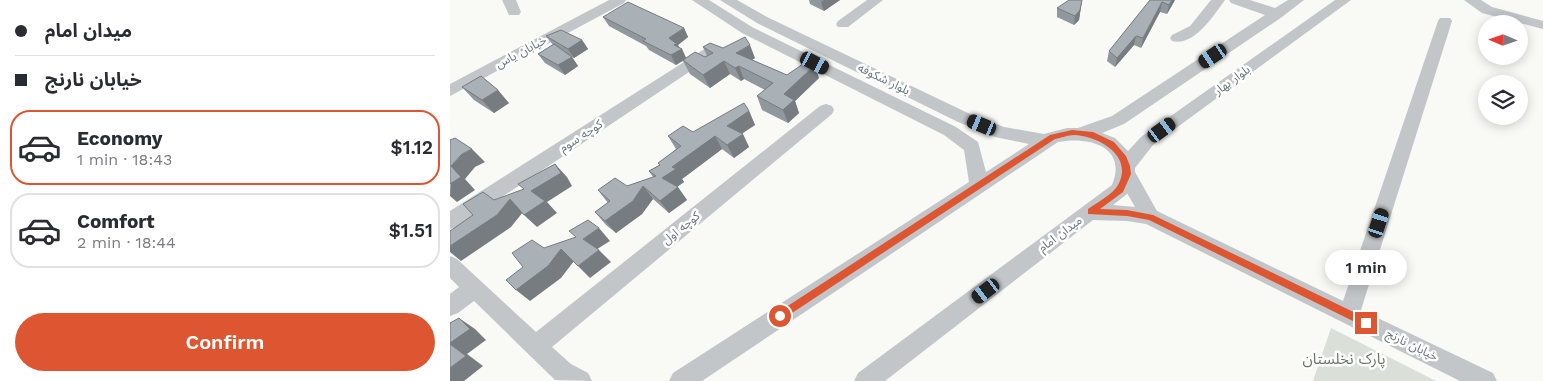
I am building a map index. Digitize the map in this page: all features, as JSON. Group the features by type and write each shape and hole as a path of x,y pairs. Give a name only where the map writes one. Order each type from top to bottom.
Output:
{"street":[{"name":"خیابان یاس","path":"450,91 619,0"},
{"name":"بلوار شکوفه","path":"699,0 747,30 950,131 972,147 979,186"},
{"name":"بلوار شکوفه","path":"727,0 762,20 964,118 1001,133 1046,141"},
{"path":"843,24 876,0"},
{"path":"1177,38 1196,29 1218,0"},
{"path":"1236,0 1277,14"},
{"path":"681,381 1046,141 1062,134 1083,133 1118,120 1297,0"},
{"name":"بلوار بهار","path":"1126,170 1147,141 1344,0"},
{"path":"1470,0 1487,10 1506,15"},
{"path":"1481,0 1506,15"},
{"path":"1349,314 1445,21"},
{"path":"1528,21 1543,25"},
{"name":"کوچه سوم","path":"450,221 711,51"},
{"name":"کوچه اول","path":"536,346 826,110"},
{"path":"1083,133 1098,137 1111,144 1123,158 1126,170 1150,217"},
{"name":"میدان امام","path":"866,381 1120,189 1126,170"},
{"name":"خیابان نارنج","path":"1090,212 1127,213 1150,217 1485,381"},
{"path":"450,265 459,299 536,346 569,378"}],"green space":[{"name":"پارک نخلستان","path":"1331,328 1436,381 1313,381"}],"building":[{"path":"1069,0 1082,0 1080,10 1075,16 1057,8"},
{"path":"1150,0 1172,0 1169,5 1162,2 1143,38 1136,36 1117,58 1109,51"},
{"path":"628,2 684,28 669,38 677,44 674,45 682,49 671,55 643,41 646,39 603,17"},
{"path":"561,30 582,40 568,49 546,36"},
{"path":"745,37 750,45 736,53 787,75 810,59 815,65 784,94 794,100 783,110 757,96 773,83 739,66 735,68 724,61 703,75 683,60 695,52 705,57 713,53 703,47 710,43 723,48"},
{"path":"554,44 572,57 558,65 538,54"},
{"path":"481,76 498,90 482,100 462,87"},
{"path":"744,103 749,111 727,126 743,134 727,145 715,136 672,167 676,169 662,178 678,187 660,201 643,186 633,201 605,221 595,212 610,201 598,190 615,178 627,186 656,176 649,171 660,165 658,163 681,146 668,136 683,126 693,132"},
{"path":"455,138 472,149 462,154 451,166 461,177 450,184 450,140"},
{"path":"555,164 561,173 531,191 545,201 524,215 510,199 497,215 450,246 450,231 473,215 463,204 483,192 494,200 524,189 518,184"},
{"path":"588,220 599,228 583,239 599,250 578,266 561,249 548,266 516,290 506,280 523,267 512,253 532,240 544,248 576,237 569,231"},
{"path":"459,318 470,329 450,343 450,323"},
{"path":"450,344 466,356 450,368"}],"route":[{"path":"780,316 1053,137 1072,132 1093,135 1111,144 1118,150 1126,166 1125,182 1120,189 1090,212 1127,213 1150,217 1366,323"}]}
